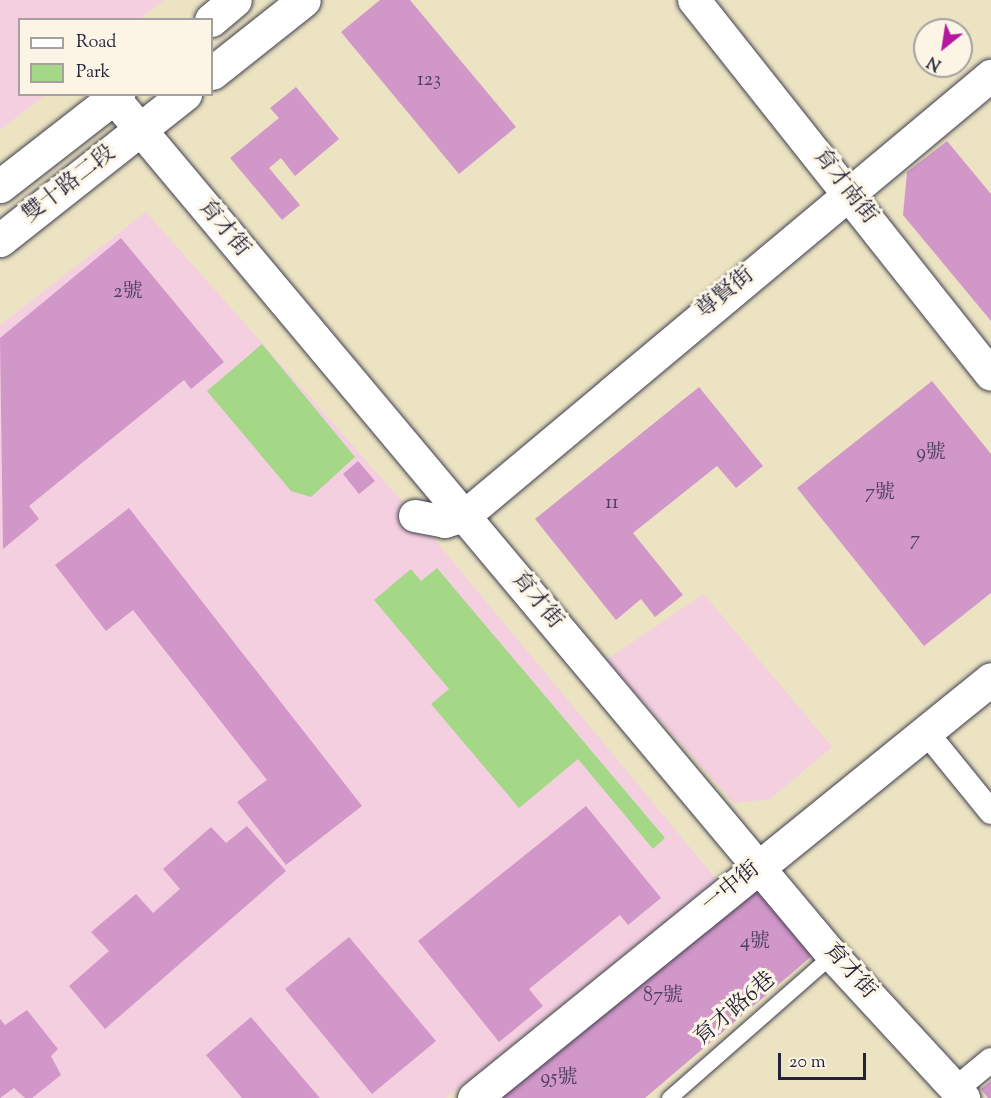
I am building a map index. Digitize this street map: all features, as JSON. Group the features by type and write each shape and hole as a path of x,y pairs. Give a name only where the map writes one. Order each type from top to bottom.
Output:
{"street":[{"path":"213,18 235,0"},
{"path":"213,72 304,0"},
{"name":"育才南街","path":"694,0 850,194 991,375"},
{"name":"尊賢街","path":"465,516 991,76"},
{"name":"雙十路二段","path":"0,186 116,96"},
{"name":"育才街","path":"116,96 140,130 832,955 960,1093"},
{"name":"雙十路二段","path":"0,240 182,96"},
{"path":"416,516 444,522 465,516"},
{"name":"一中街","path":"474,1098 991,679"},
{"path":"926,732 991,812"},
{"path":"960,1093 991,1060"}],"lane":[{"name":"育才路6巷","path":"669,1098 832,955"}],"shaded area":[{"path":"0,0 164,0 141,18 18,18 18,96 44,96 0,130"},
{"path":"146,212 415,516 717,880 446,1098 0,1098 0,325"},
{"path":"704,594 832,747 770,799 734,803 606,660"}],"green space":[{"path":"262,344 355,457 311,497 291,491 207,391"},
{"path":"437,568 665,838 653,849 578,759 519,808 431,704 449,689 374,600 411,569 421,581"}],"building":[{"path":"380,0 410,0 516,127 459,174 341,32"},
{"path":"296,87 339,139 295,176 281,158 269,168 300,205 282,220 230,158 279,118 270,108"},
{"path":"947,141 991,194 991,321 903,215 907,172"},
{"path":"121,238 224,362 191,389 184,380 29,506 39,519 3,549 0,338"},
{"path":"932,381 991,454 991,593 924,646 797,488"},
{"path":"699,387 763,466 736,488 717,466 633,533 683,595 655,617 641,599 616,620 535,519"},
{"path":"358,461 375,481 359,494 343,474"},
{"path":"129,508 362,806 286,865 237,802 267,780 133,610 106,631 55,565"},
{"path":"586,806 661,898 628,925 620,915 529,989 543,1006 499,1042 418,941"},
{"path":"247,826 286,871 105,1029 69,986 109,951 91,932 136,894 153,913 180,889 163,869 211,827 226,843"},
{"path":"753,884 813,955 645,1098 499,1098"},
{"path":"349,937 436,1041 372,1094 285,989"},
{"path":"27,1010 58,1049 51,1056 61,1075 32,1098 25,1098 14,1088 0,1098 0,1019 5,1025"},
{"path":"251,1017 320,1098 242,1098 206,1055"},
{"path":"991,1081 991,1098 988,1098 981,1089"}]}
